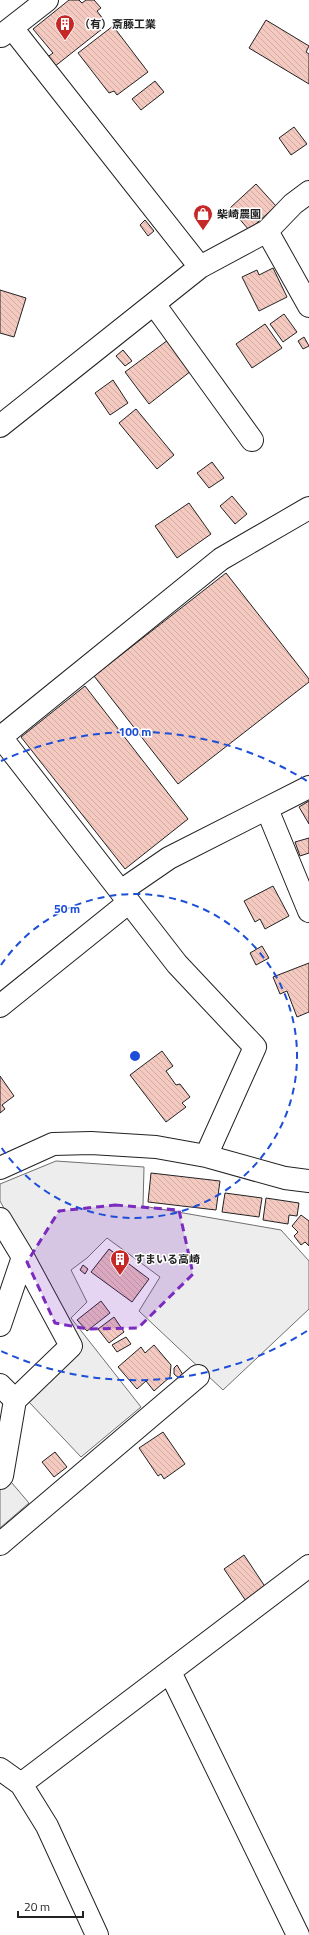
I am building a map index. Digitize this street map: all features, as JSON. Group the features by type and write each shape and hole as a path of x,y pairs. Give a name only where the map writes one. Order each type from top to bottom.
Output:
{"street":[{"path":"47,0 6,33 200,268"},
{"path":"0,426 200,268 267,231 293,204 309,192"},
{"path":"267,231 309,306"},
{"path":"154,304 252,440"},
{"path":"206,1156 255,1047 177,964 1,736 221,560 309,508"},
{"path":"0,1006 169,858 309,787"},
{"path":"267,809 309,911"},
{"path":"0,1168 53,1144 91,1143 156,1147 206,1156 285,1178 309,1181"},
{"path":"0,1219 23,1256 71,1346 15,1400 2,1476 0,1478"},
{"path":"0,1325 23,1256"},
{"path":"0,1544 198,1376"},
{"path":"0,1385 15,1400"},
{"path":"21,1784 309,1566"},
{"path":"170,1672 298,1935"},
{"path":"0,1768 21,1784 47,1826 97,1935"}],"highlighted area":[{"path":"115,1205 179,1210 193,1274 138,1328 88,1329 55,1323 27,1262 59,1211"}],"shaded area":[{"path":"56,1161 144,1167 143,1206 281,1230 309,1261 309,1309 223,1390 139,1311 160,1277 107,1238 87,1258 71,1270 87,1302 71,1318 141,1407 81,1457 29,1402 82,1349 0,1201 0,1184"},
{"path":"0,1469 29,1503 0,1528"}],"building":[{"name":"（有）斎藤工業","path":"69,0 79,0 82,3 86,0 94,0 101,8 97,11 103,19 97,24 102,29 54,67 46,58 53,53 33,29"},
{"path":"266,20 309,46 306,52 309,54 309,84 249,48"},
{"path":"113,26 148,72 117,95 114,91 109,93 78,53"},
{"path":"155,81 164,92 141,110 132,99"},
{"path":"294,127 307,144 291,155 279,138"},
{"path":"256,184 276,206 249,230 230,208"},
{"path":"145,220 154,231 148,236 140,225"},
{"path":"273,268 287,297 259,311 242,277 257,270 259,275"},
{"path":"0,290 26,298 14,337 0,333"},
{"path":"284,314 297,332 283,342 270,324"},
{"path":"265,324 282,348 252,368 236,344"},
{"path":"304,337 309,346 303,349 298,341"},
{"path":"168,340 191,371 149,404 125,372"},
{"path":"123,350 132,361 125,366 116,356"},
{"path":"113,380 128,403 110,415 95,393"},
{"path":"136,409 174,455 157,469 119,423"},
{"path":"212,462 224,478 209,488 197,473"},
{"path":"232,496 247,514 235,524 220,506"},
{"path":"189,503 211,534 177,558 155,526"},
{"path":"226,573 309,679 309,682 178,784 94,676"},
{"path":"85,686 188,819 125,869 21,737"},
{"path":"309,801 309,824 299,807"},
{"path":"309,838 309,853 300,856 295,842"},
{"path":"273,886 289,916 265,929 260,919 255,922 244,901"},
{"path":"262,946 269,958 256,965 250,953"},
{"path":"309,963 309,1012 297,1017 287,991 280,994 273,977"},
{"path":"162,1051 173,1066 166,1071 176,1085 180,1084 190,1097 182,1103 186,1107 166,1122 130,1075"},
{"path":"0,1076 14,1096 2,1105 5,1109 0,1113"},
{"path":"151,1173 220,1181 216,1210 148,1202"},
{"path":"225,1193 262,1198 259,1217 222,1212"},
{"path":"266,1198 299,1203 297,1216 289,1215 288,1224 263,1220"},
{"path":"301,1215 309,1221 309,1246 305,1242 301,1245 294,1236 298,1232 292,1226"},
{"name":"すまいる高崎","path":"109,1249 149,1279 132,1302 91,1272"},
{"path":"83,1265 88,1269 85,1274 80,1270"},
{"path":"101,1301 110,1313 87,1331 77,1320"},
{"path":"114,1317 124,1332 109,1343 98,1329"},
{"path":"126,1337 131,1344 117,1352 112,1345"},
{"path":"154,1345 171,1365 170,1377 154,1391 146,1381 137,1389 118,1367 141,1347 145,1353"},
{"path":"177,1365 183,1375 180,1379 174,1374 174,1368"},
{"path":"163,1432 185,1464 164,1479 161,1474 158,1476 139,1448"},
{"path":"55,1452 67,1467 54,1477 42,1462"},
{"path":"244,1555 266,1588 246,1601 224,1569"}],"place":[{"name":"（有）斎藤工業","path":"65,41"},
{"name":"柴崎農園","path":"203,231"},
{"name":"すまいる高崎","path":"120,1276"}]}
